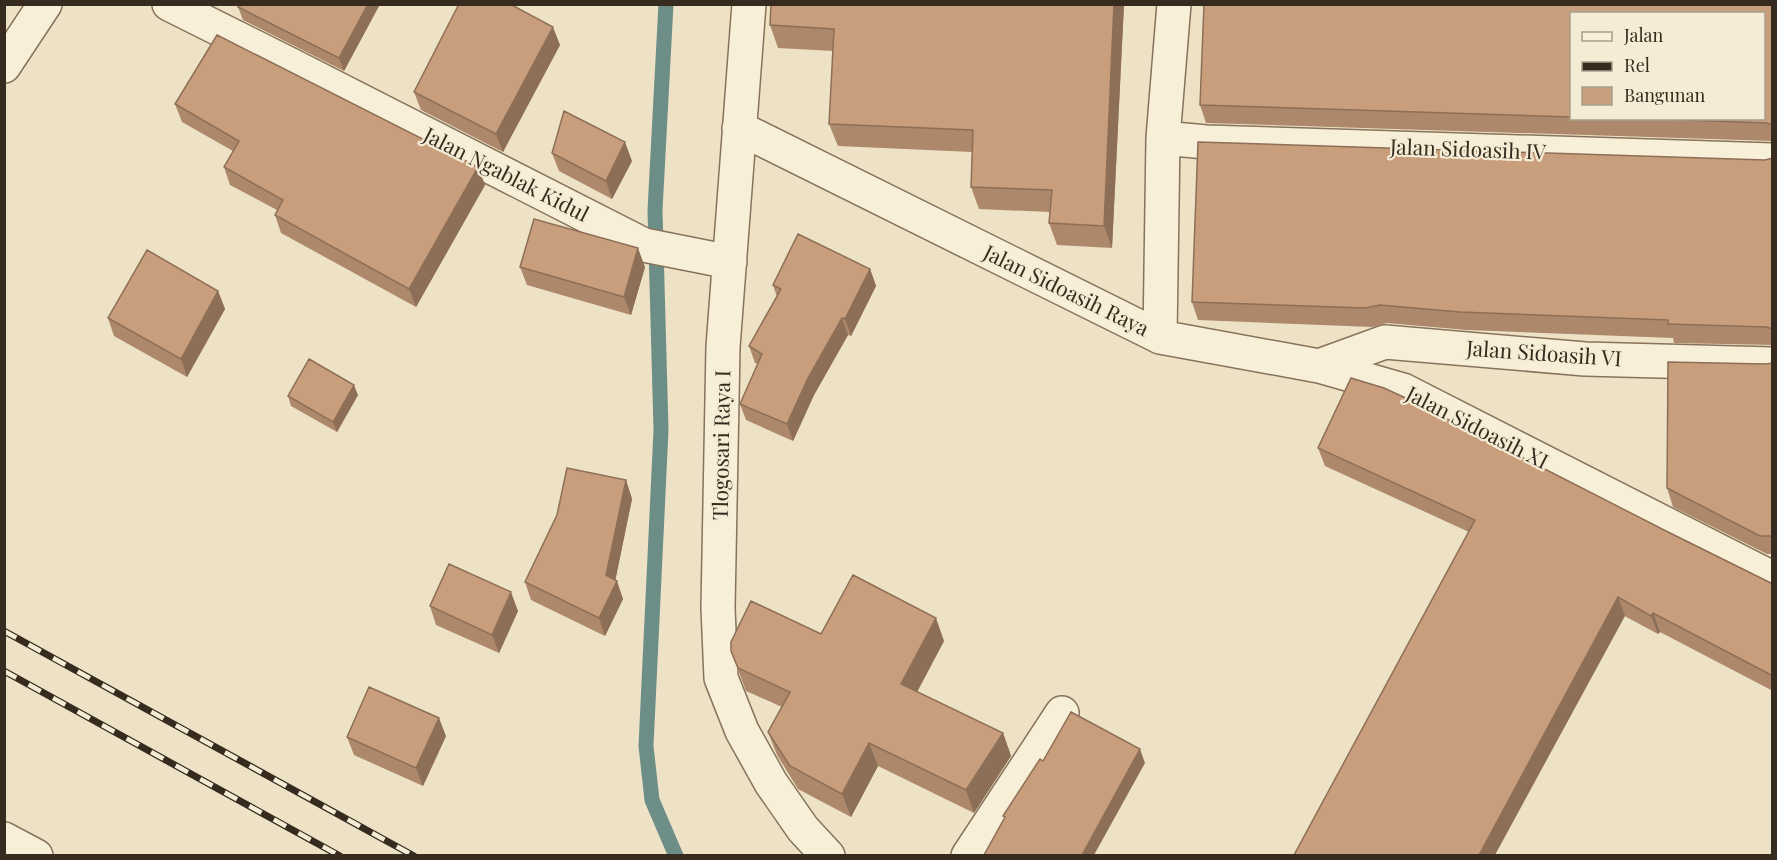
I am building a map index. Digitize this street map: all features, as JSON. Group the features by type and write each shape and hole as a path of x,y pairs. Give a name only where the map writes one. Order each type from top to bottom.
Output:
{"street":[{"path":"4,66 45,4"},
{"name":"Jalan Ngablak Kidul","path":"169,4 644,244 730,262"},
{"name":"Tlogosari Raya I","path":"748,4 723,347 718,608 721,678 742,731 771,783 803,829 828,855"},
{"name":"Jalan Sidoasih Raya","path":"739,128 1160,337 1163,138 1174,4"},
{"name":"Jalan Sidoasih IV","path":"1163,138 1206,142 1773,160"},
{"name":"Jalan Sidoasih XI","path":"1160,337 1319,366 1403,390 1773,578"},
{"name":"Jalan Sidoasih VI","path":"1319,366 1385,342 1586,359 1773,364"},
{"path":"968,855 1062,713"},
{"path":"4,839 36,855"}],"building":[{"path":"240,4 368,4 339,58 238,7"},
{"path":"459,4 510,4 553,27 496,134 414,92"},
{"path":"771,4 1114,4 1104,226 1049,223 1052,190 971,187 973,130 829,124 834,29 770,25"},
{"path":"1204,4 1773,4 1773,125 1684,120 1765,120 1765,12 1570,12 1570,117 1200,105"},
{"path":"217,35 478,167 409,289 275,215 283,200 224,167 239,141 175,104"},
{"path":"564,111 625,142 606,181 552,153"},
{"path":"1198,142 1765,160 1773,158 1773,329 1668,324 1668,320 1460,312 1380,305 1365,308 1192,302"},
{"path":"534,219 638,248 624,297 520,267"},
{"path":"798,234 870,269 845,319 842,318 808,378 787,424 740,404 762,354 749,346 781,289 773,285"},
{"path":"147,250 218,291 181,359 108,318"},
{"path":"309,359 354,385 333,422 288,396"},
{"path":"1668,362 1773,363 1773,536 1760,536 1667,488"},
{"path":"1351,378 1384,388 1410,400 1773,584 1773,676 1653,613 1651,616 1618,597 1479,855 1294,855 1475,520 1318,448"},
{"path":"567,468 626,480 606,575 617,581 599,618 525,582 557,515"},
{"path":"449,564 511,592 492,635 430,606"},
{"path":"853,575 936,618 901,684 1003,733 966,790 869,743 842,794 790,766 768,732 790,692 738,668 731,651 731,642 751,601 821,634"},
{"path":"369,687 439,718 416,768 347,737"},
{"path":"1071,712 1140,749 1082,855 984,855 1005,817 1003,816 1040,759 1043,761"}],"waterway":[{"path":"666,4 655,210 661,430 646,746 652,800 676,856"}],"railway":[{"path":"4,631 414,856"},
{"path":"4,671 340,856"}]}
